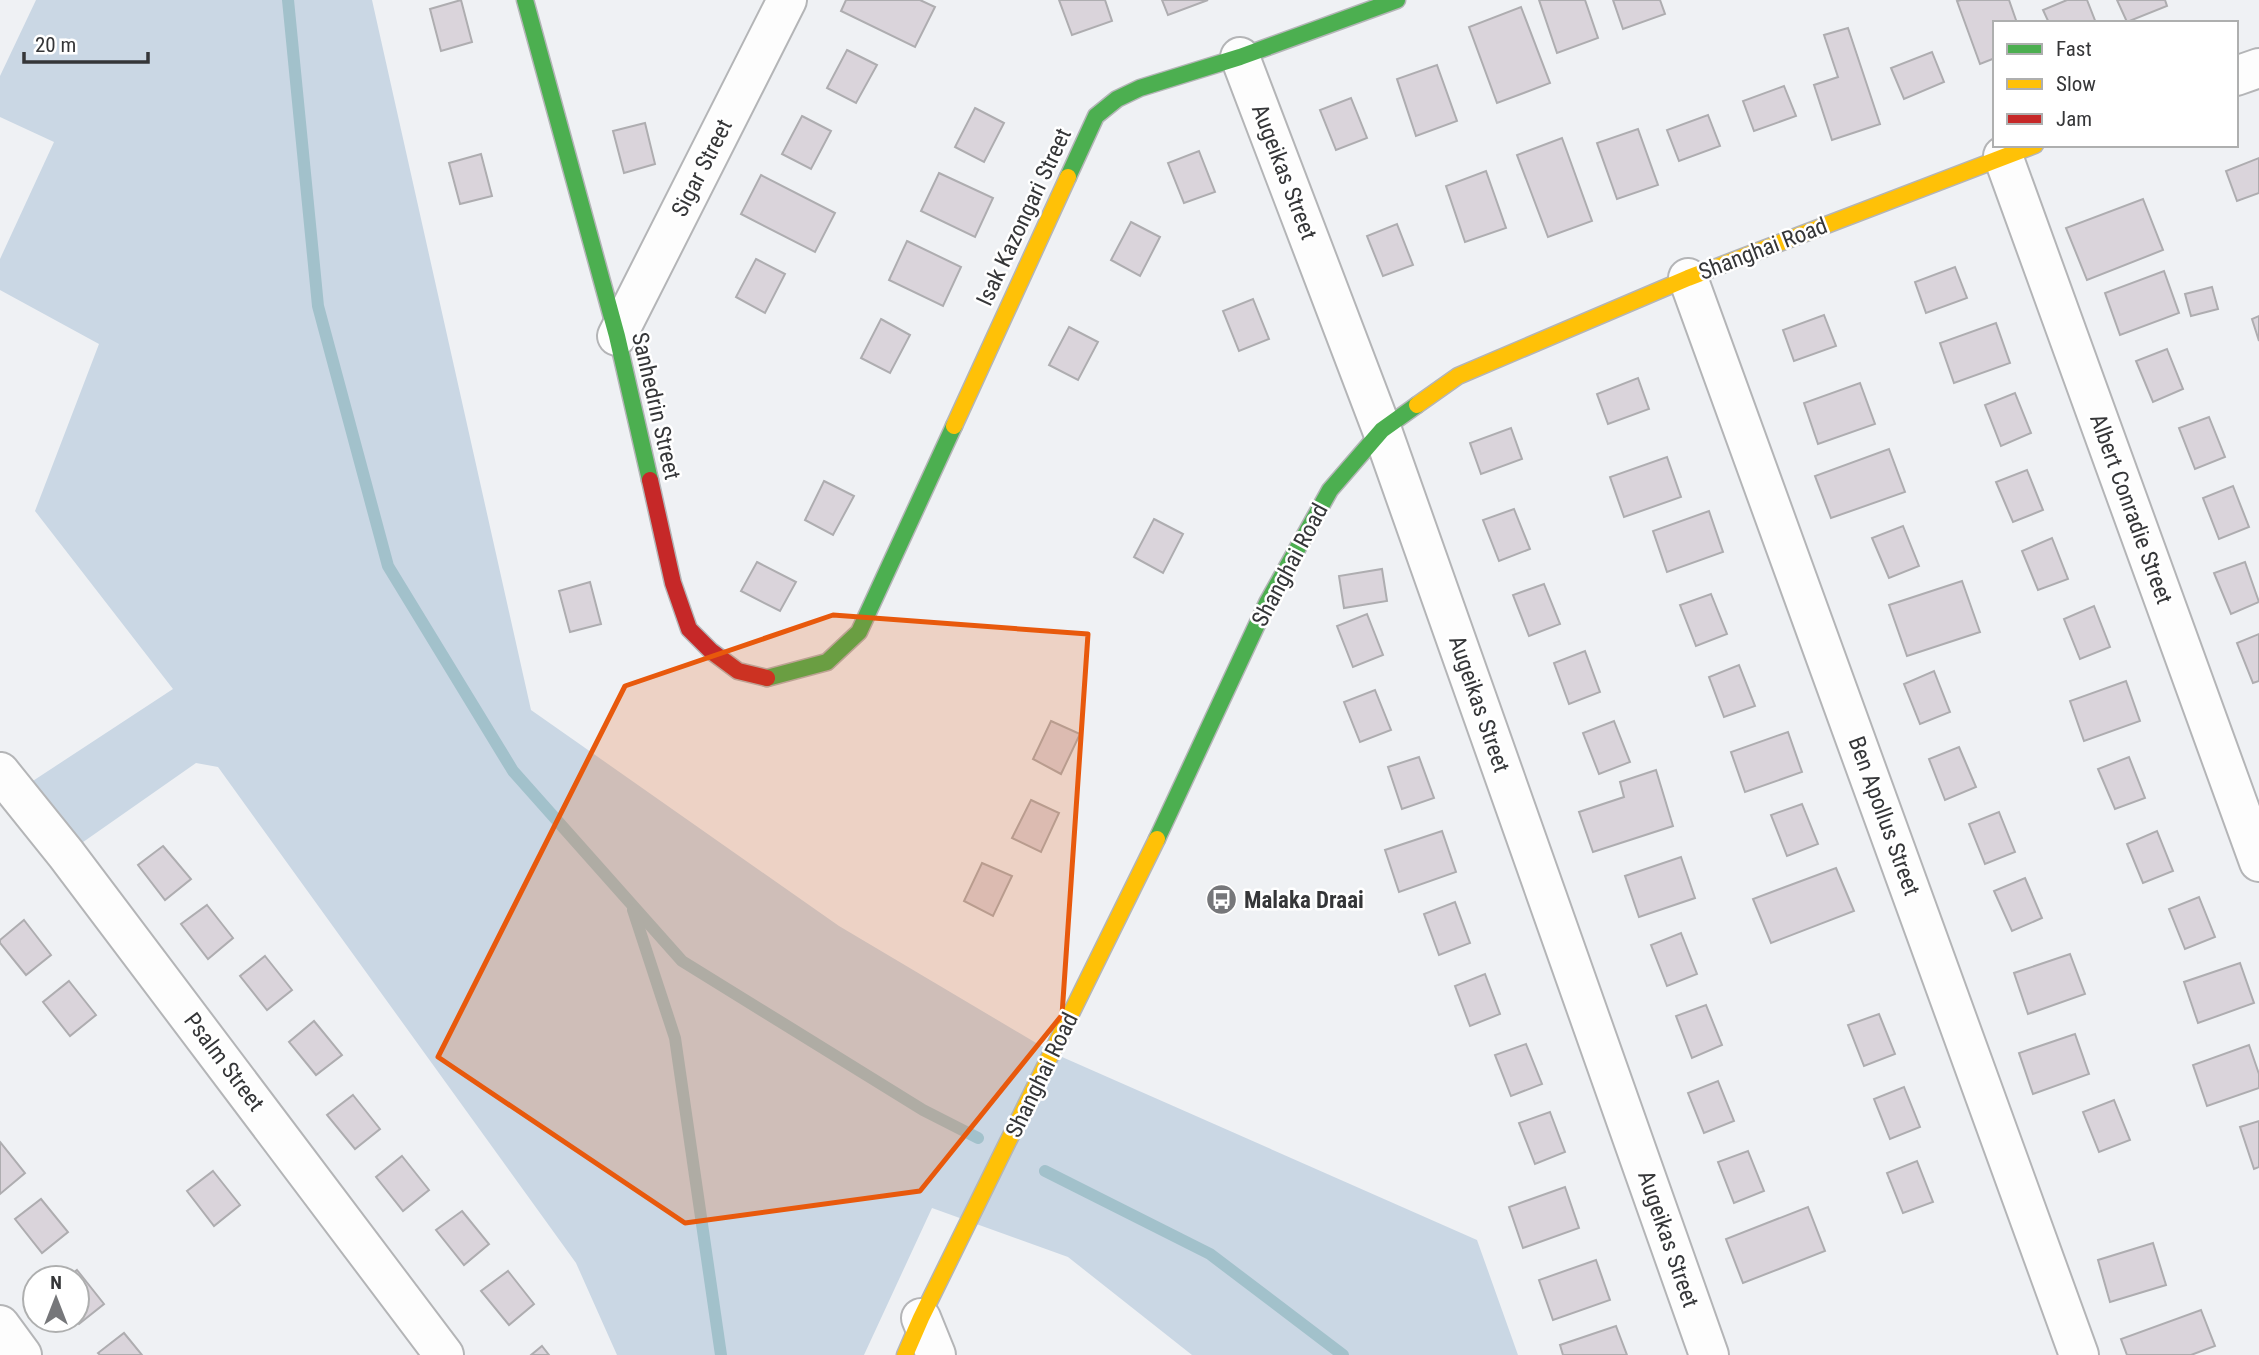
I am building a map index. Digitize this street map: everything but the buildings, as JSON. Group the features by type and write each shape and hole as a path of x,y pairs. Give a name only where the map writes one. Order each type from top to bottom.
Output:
{"street":[{"name":"Sanhedrin Street","path":"525,0 617,336 673,583 688,629 738,671 768,677 827,662 859,632"},
{"name":"Sigar Street","path":"617,336 787,0"},
{"name":"Isak Kazongari Street","path":"859,632 1096,116 1117,99 1140,88 1240,57 1397,0"},
{"name":"Augeikas Street","path":"1240,57 1382,430 1709,1355"},
{"path":"2238,75 2259,68"},
{"name":"Shanghai Road","path":"905,1355 1142,872 1267,603 1330,490 1382,430 1458,376 1688,278 2019,151"},
{"name":"Albert Conradie Street","path":"2019,151 2259,862"},
{"name":"Ben Apollus Street","path":"1688,278 2079,1355"},
{"name":"Psalm Street","path":"0,772 66,854 444,1355"},
{"path":"921,1318 936,1355"},
{"path":"0,1325 22,1355"}],"highlighted area":[{"path":"833,615 1088,634 1062,1015 920,1191 685,1223 438,1057 625,686"}],"shaded area":[{"path":"36,0 372,0 531,710 839,926 1053,1053 1477,1240 1518,1355 1192,1355 1068,1257 932,1208 864,1355 617,1355 576,1263 218,767 196,763 66,854 16,792 173,689 35,511 99,344 0,290 0,259 54,142 0,117 0,76"}],"waterway":[{"path":"288,0 318,306 388,566 513,771 682,961 923,1110 978,1138"},
{"path":"633,910 675,1038 721,1355"},
{"path":"1045,1171 1210,1254 1343,1355"}],"traffic: fast":[{"path":"525,0 617,336 650,480"},
{"path":"1068,177 1096,116 1117,99 1140,88 1240,57 1397,0"},
{"path":"1157,839 1267,603 1330,490 1382,430 1417,405"},
{"path":"767,678 827,662 859,632 954,426"}],"traffic: slow":[{"path":"1417,405 1458,376 1688,278 2030,147"},
{"path":"954,426 1068,177"},
{"path":"905,1355 1157,839"}],"traffic: jam":[{"path":"650,480 673,583 689,629 711,651 738,671 767,678"}],"place":[{"name":"Malaka Draai","path":"1221,900"}]}
